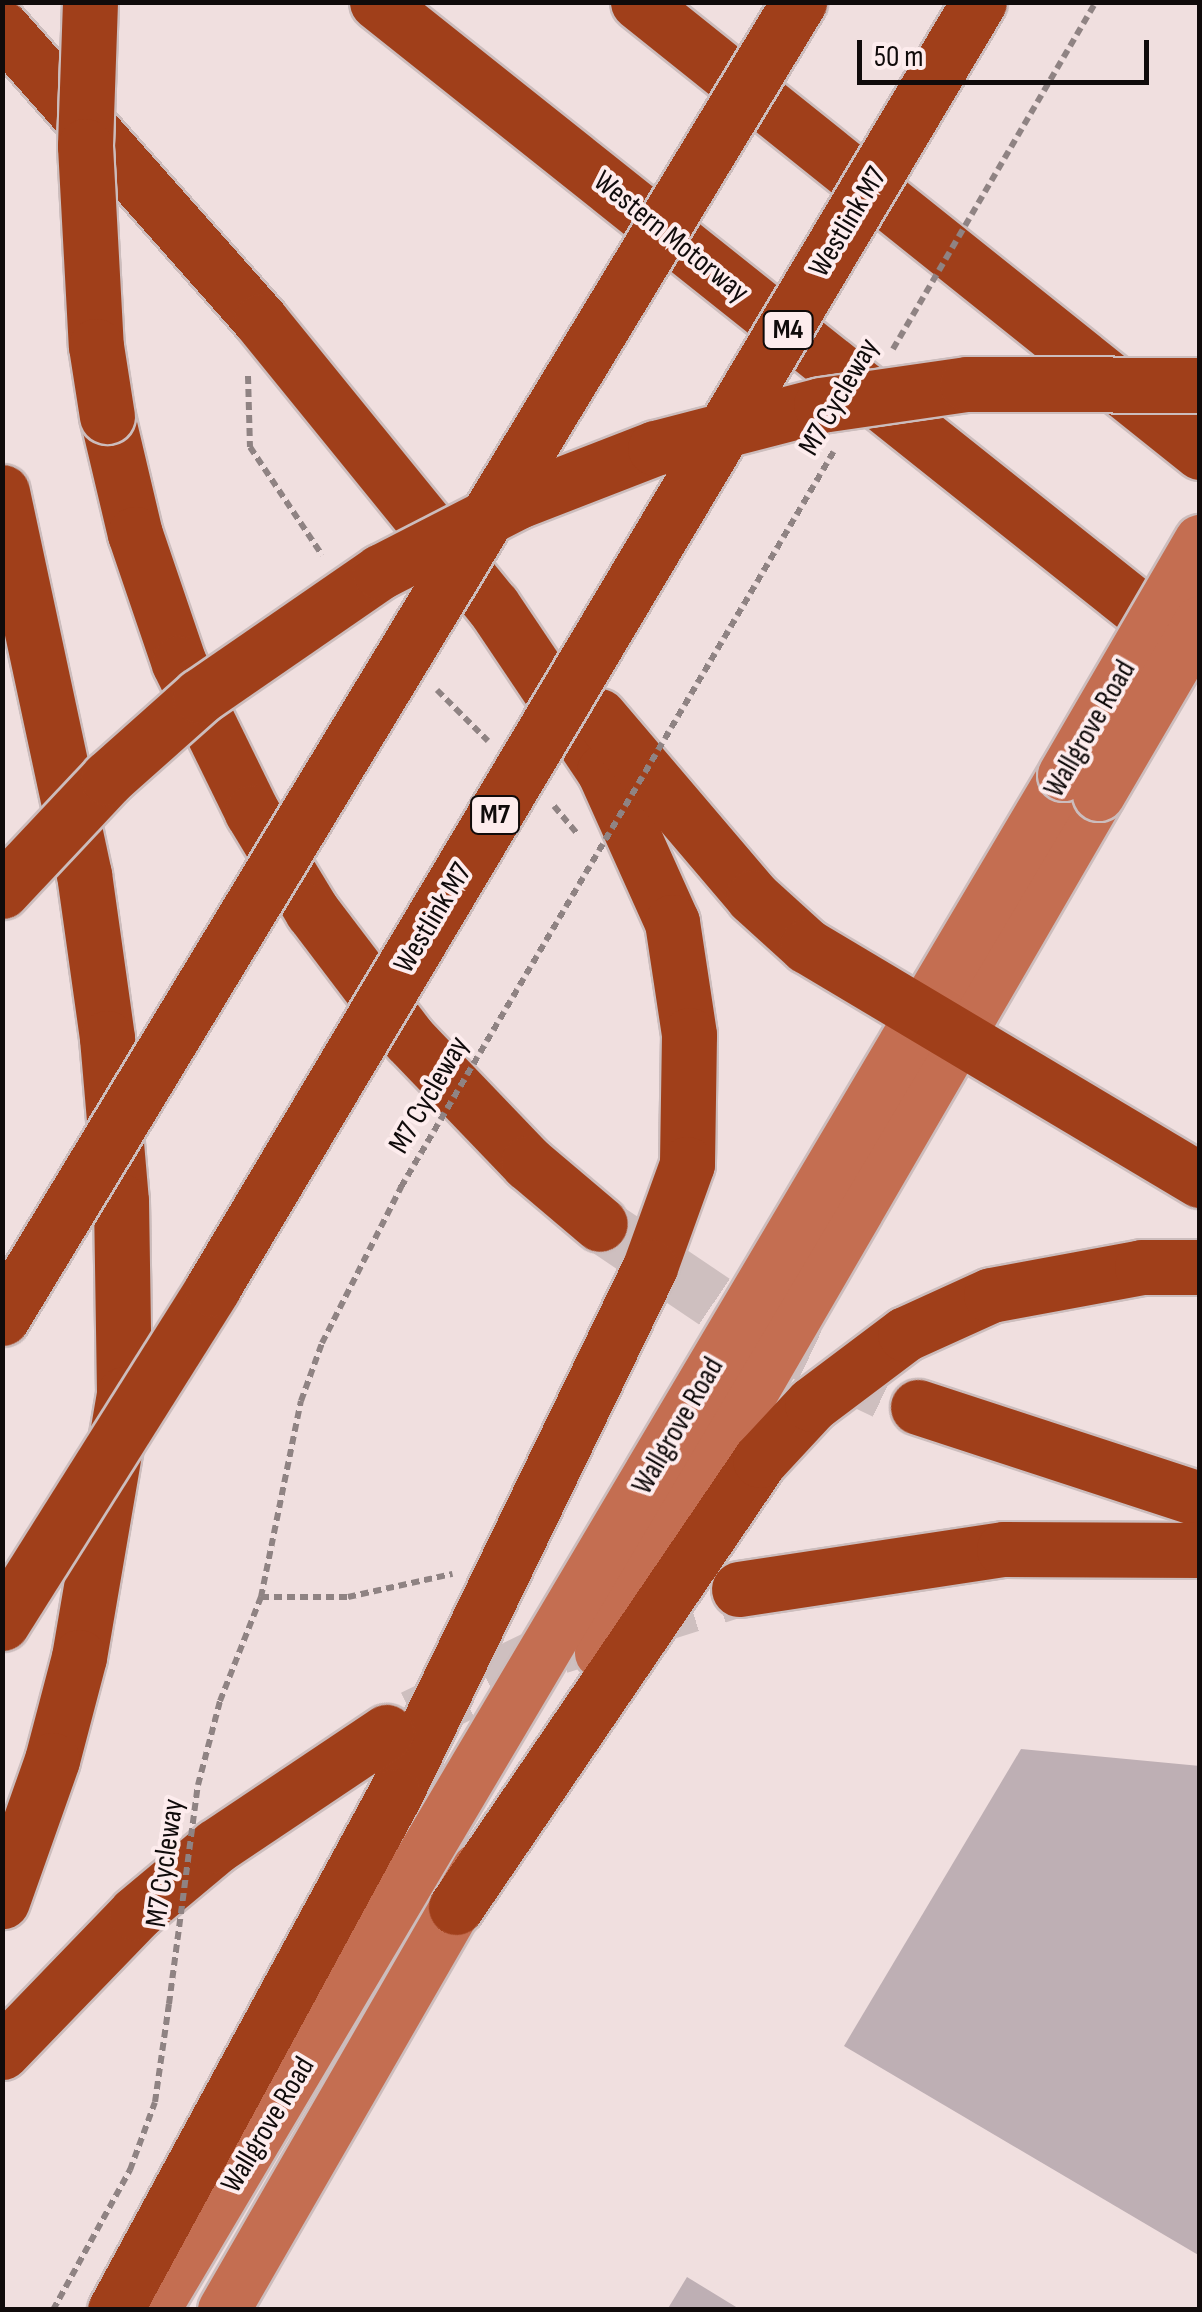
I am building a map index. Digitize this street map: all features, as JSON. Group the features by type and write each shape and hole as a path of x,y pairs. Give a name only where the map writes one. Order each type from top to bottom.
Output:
{"highway":[{"path":"90,2 89,236 107,416 135,534 178,663 252,812 312,911 409,1040 528,1163 600,1224"},
{"name":"Western Motorway","path":"378,2 1200,657"},
{"path":"638,2 1200,452"},
{"path":"2,1318 798,2"},
{"name":"Westlink M7","path":"2,1623 212,1289 979,2"},
{"path":"2,28 261,321 493,606 604,771 672,922 689,1035 687,1164 650,1267 505,1576 394,1796 116,2310"},
{"path":"2,892 108,778 200,696 380,572 516,502 655,448 821,405 967,384 1200,384"},
{"path":"2,492 84,874 107,1038 120,1201 124,1394 79,1657 52,1760 2,1901"},
{"path":"493,606 538,643 777,922 936,1028 1200,1180"},
{"path":"456,1907 760,1460 812,1404 905,1334 991,1295 1142,1266 1200,1267"},
{"path":"918,1407 1200,1499"},
{"path":"740,1589 1004,1548 1200,1550"},
{"path":"2,2052 176,1880 309,1778 386,1732"}],"main road":[{"name":"Wallgrove Road","path":"1082,785 1200,541"},
{"name":"Wallgrove Road","path":"154,2310 1082,785 1200,622"},
{"name":"Wallgrove Road","path":"224,2310 456,1907 936,1028"}],"path":[{"name":"M7 Cycleway","path":"885,363 1096,2"},
{"name":"M7 Cycleway","path":"53,2310 130,2170 155,2102 198,1785 220,1702 261,1597 302,1400 322,1343 402,1187 845,432"},
{"path":"261,1597 348,1597 457,1572"}],"building":[{"path":"1021,1749 1200,1766 1200,2256 844,2046"},
{"path":"687,2277 741,2310 667,2310"}],"tunnel":[{"path":"600,1224 760,1332 918,1407"},
{"path":"413,1717 559,1646 739,1589"}]}
